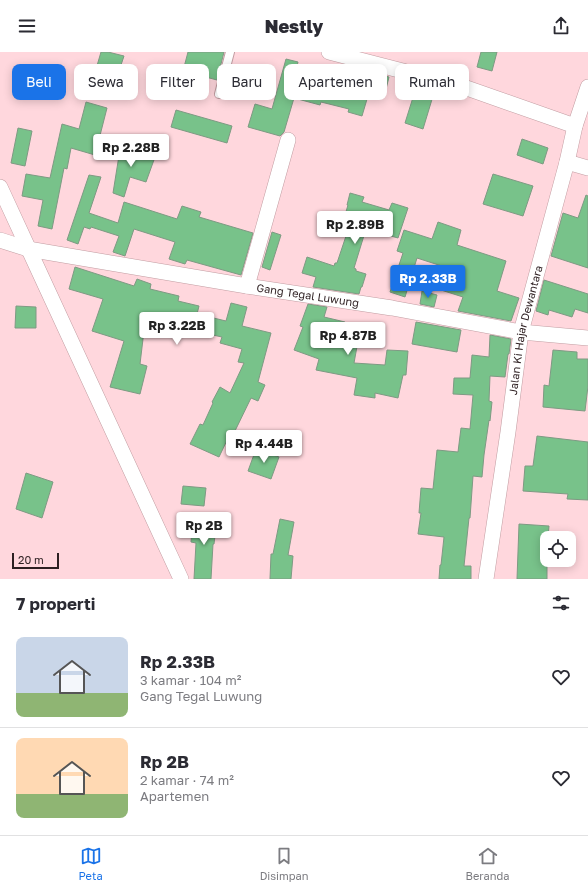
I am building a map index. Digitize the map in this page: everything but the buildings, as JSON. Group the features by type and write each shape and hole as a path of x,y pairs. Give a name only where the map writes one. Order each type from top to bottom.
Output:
{"street":[{"path":"329,52 461,86 575,126"},
{"name":"Jalan Ki Hajar Dewantara","path":"486,579 521,332 567,162 575,126 588,87"},
{"path":"247,286 288,140"},
{"path":"567,162 588,168"},
{"path":"0,187 181,579"},
{"name":"Gang Tegal Luwung","path":"0,240 28,249 247,286 392,308 521,332 588,338"}],"lane":[{"path":"227,64 230,52"}]}
